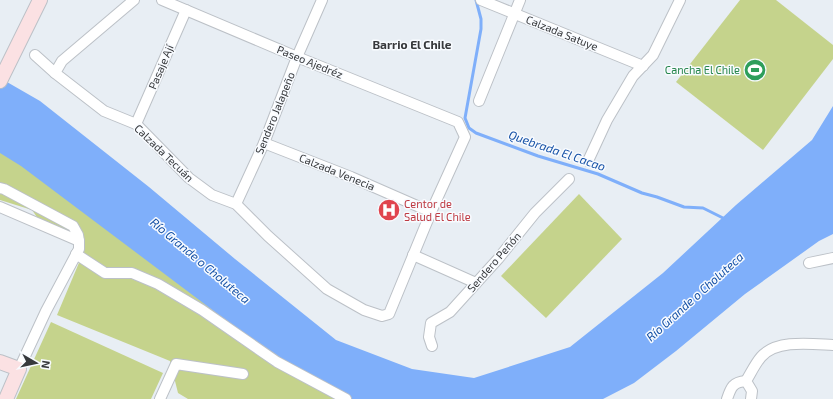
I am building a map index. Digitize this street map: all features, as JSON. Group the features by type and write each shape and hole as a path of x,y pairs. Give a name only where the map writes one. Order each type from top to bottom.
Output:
{"main road":[{"path":"0,81 22,33 40,0"},
{"path":"0,362 19,369 6,399"}],"street":[{"path":"55,73 62,61 134,0"},
{"name":"Paseo Ajedréz","path":"162,0 297,57 458,122 465,137 431,212"},
{"name":"Sendero Jalapeño","path":"236,204 264,143 297,57 322,0"},
{"path":"479,101 520,0"},
{"path":"588,161 608,120 633,76 653,55 680,0"},
{"name":"Calzada Satuye","path":"483,1 643,66"},
{"name":"Pasaje Ají","path":"136,124 186,10"},
{"name":"Calzada Tecuán","path":"35,55 55,73 104,110 136,124 188,178 212,195 236,204 268,236 327,290 364,310 382,316 389,314 413,255"},
{"name":"Calzada Venecia","path":"264,143 351,177 431,212"},
{"name":"Sendero Peñón","path":"432,346 428,337 431,323 450,312 498,259 535,213 569,179"},
{"path":"0,188 73,226 78,234 79,241 79,250 46,311 19,369"},
{"path":"0,207 79,241"},
{"path":"431,212 413,255 476,283"},
{"path":"76,254 104,273 132,274 158,284 202,310 277,362 346,399"},
{"path":"809,263 833,258"},
{"path":"746,381 762,356 776,347 792,344 833,345"},
{"path":"160,399 176,364 243,374"},
{"path":"727,399 730,388 738,382 746,381"},
{"path":"746,381 752,391 751,399"}],"green space":[{"name":"Cancha El Chile","path":"740,0 776,0 833,45 833,59 763,150 676,82"},
{"path":"0,132 357,399 188,399 178,393 170,361 57,315 81,258 71,241 44,227 32,210 0,200"},
{"path":"579,194 622,239 546,318 501,276"},
{"path":"51,322 163,373 151,399 16,399"}],"water":[{"name":"Río Grande o Choluteca","path":"0,78 40,101 149,187 235,259 336,340 412,369 474,378 570,347 663,273 736,205 812,140 833,106 833,234 819,241 745,294 676,351 634,383 603,399 351,399 283,363 21,166 0,153"}],"waterway":[{"name":"Quebrada El Cacao","path":"476,0 481,19 481,29 465,118 469,128 476,133 538,156 598,174 642,193 684,207 703,208 725,219"}],"place":[{"name":"Cancha El Chile","path":"755,70"},
{"name":"Centor de Salud El Chile","path":"389,210"}],"district":[{"name":"Barrio El Chile","path":"412,45"}]}
